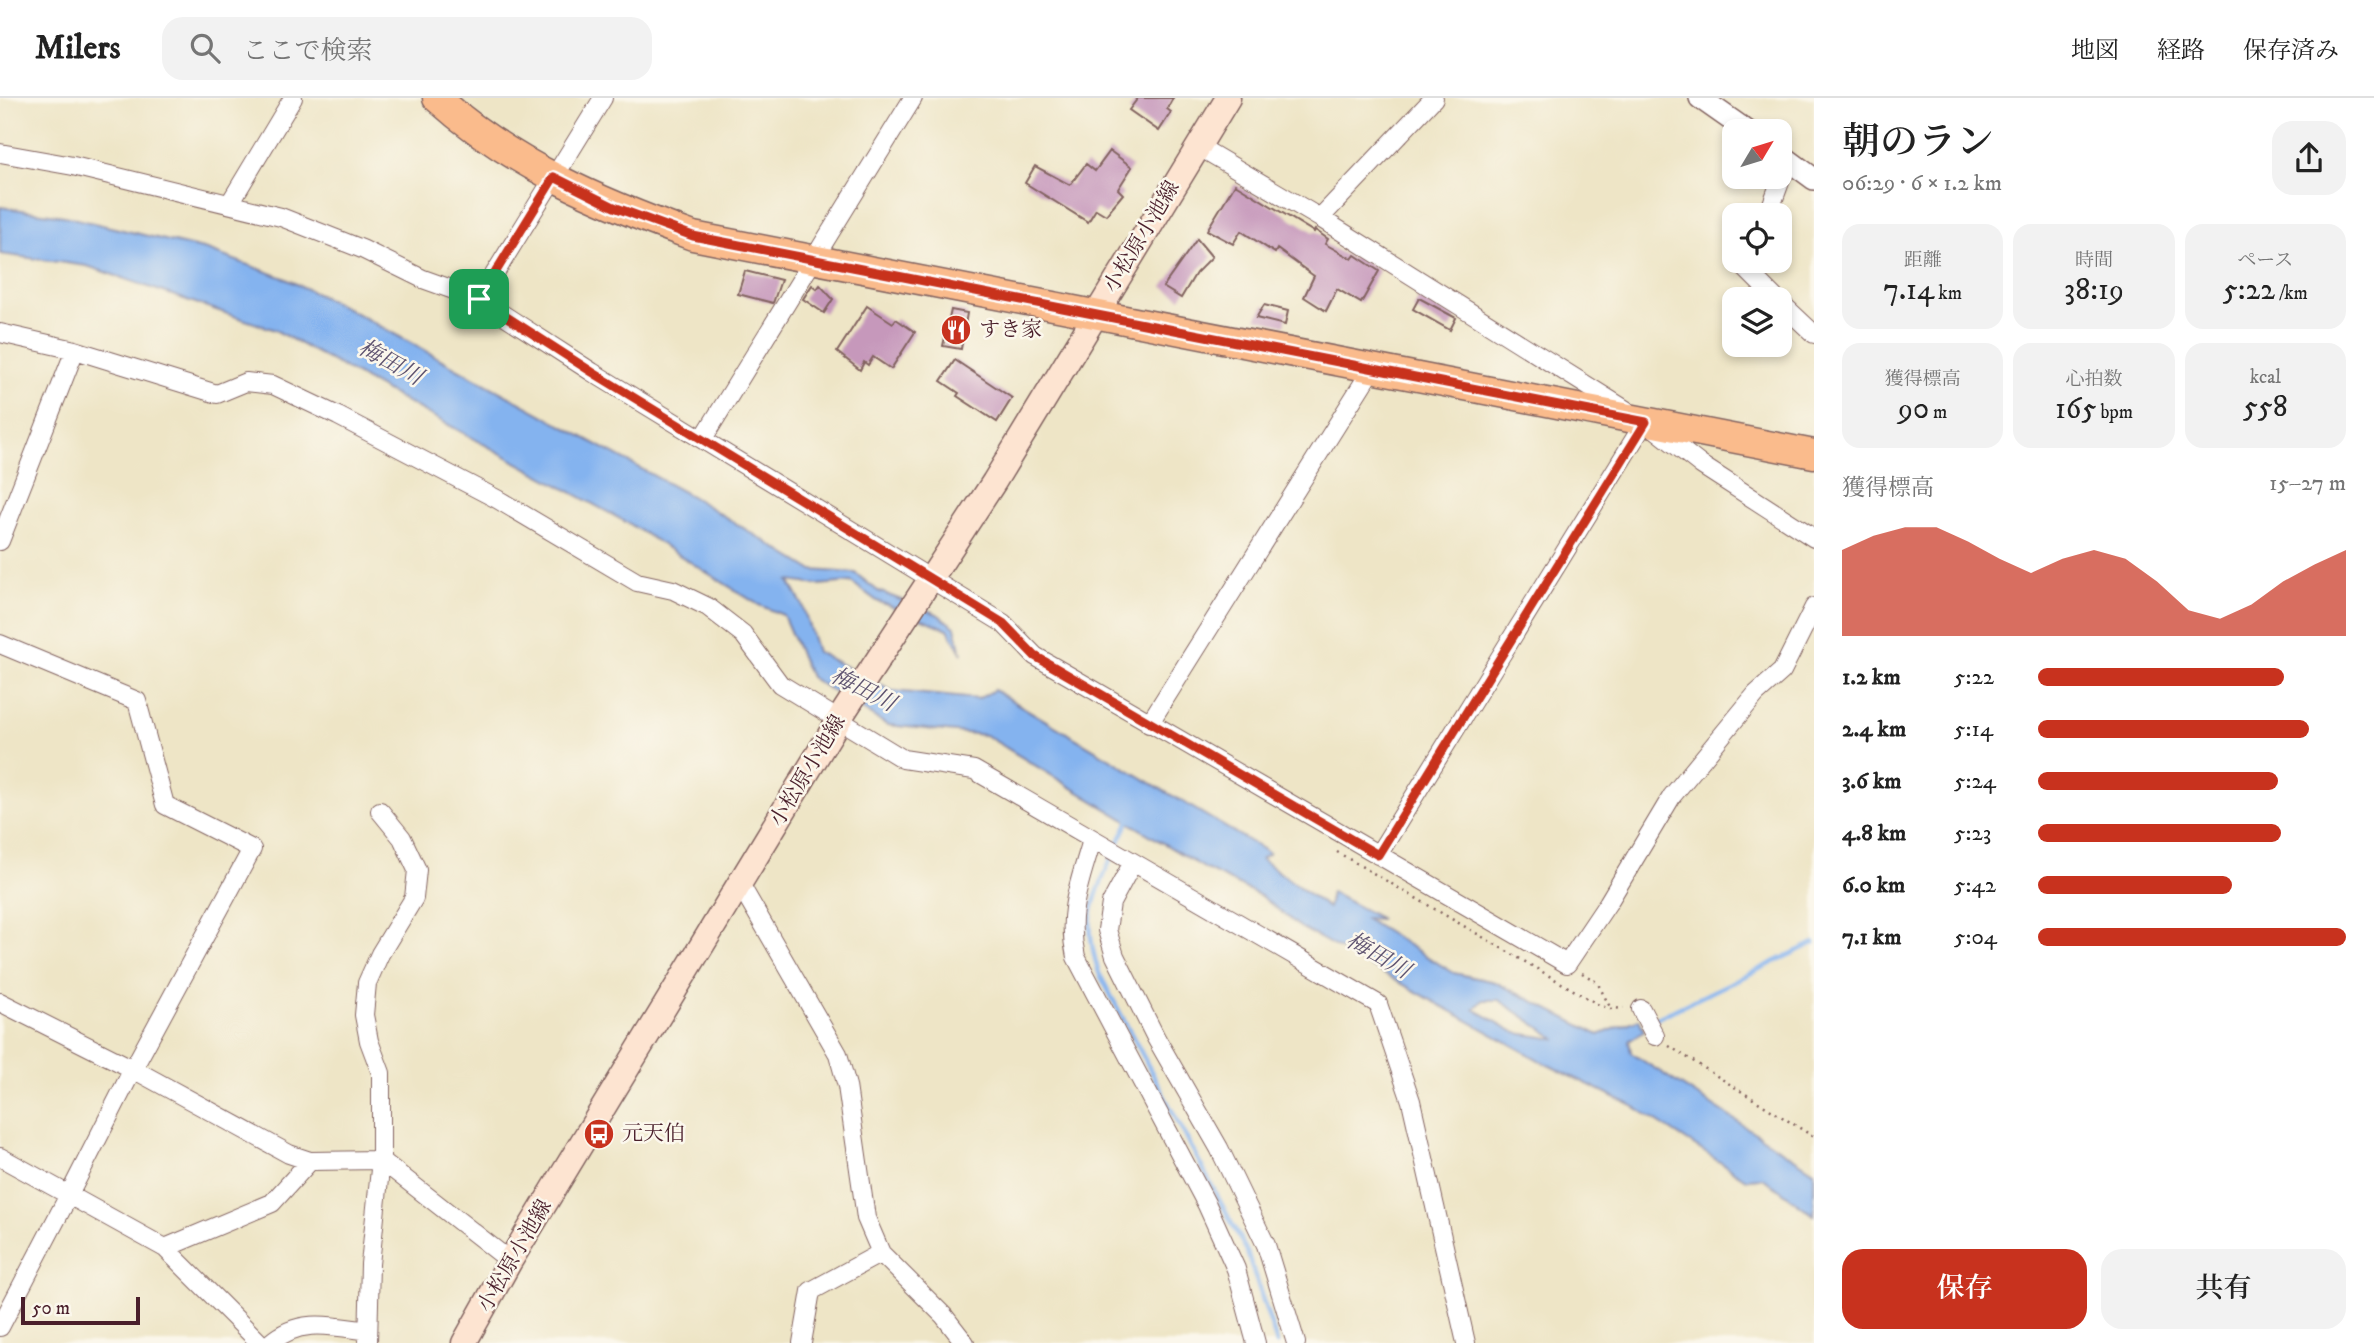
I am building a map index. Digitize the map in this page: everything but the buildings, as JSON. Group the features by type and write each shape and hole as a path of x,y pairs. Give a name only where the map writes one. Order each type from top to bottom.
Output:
{"main road":[{"path":"437,98 504,148 554,177 614,207 693,236 1814,454"},
{"name":"小松原小池線","path":"464,1343 510,1261 842,715 994,482 1228,98"}],"street":[{"path":"230,203 293,98"},
{"path":"479,299 603,98"},
{"path":"704,438 913,98"},
{"path":"1320,218 1434,98"},
{"path":"1700,98 1730,119"},
{"path":"1198,146 1320,218 1646,422 1701,465 1814,538"},
{"path":"0,153 73,166 281,217 362,249 423,279 479,299 592,372 704,438 926,585 1003,623 1035,656 1567,964 1608,903 1672,796 1756,694 1782,671 1814,607"},
{"path":"1792,163 1814,179"},
{"path":"1750,273 1764,287"},
{"path":"1792,314 1814,334"},
{"path":"0,333 75,350 217,394 246,382 273,385 338,416 497,499 637,582 673,590 708,607 743,634 780,684 842,715 903,759 974,770 1121,858 1356,988 1378,1003 1411,1101 1466,1343"},
{"path":"0,541 75,350"},
{"path":"1149,724 1372,369"},
{"path":"1378,855 1646,422"},
{"path":"0,644 137,701 165,805 251,849 133,1069 0,1327"},
{"path":"270,1343 283,1332 313,1323 368,1337 370,1264 382,1160 381,1073 369,1041 364,1015 367,983 380,954 414,898 417,870 402,838 380,811"},
{"path":"1092,840 1071,914 1070,932 1076,957 1208,1205 1236,1269 1256,1343"},
{"path":"1121,858 1107,929 1115,956 1156,1038 1219,1149 1266,1245 1296,1343"},
{"path":"740,884 838,1054 847,1086 866,1219 881,1253 944,1316 965,1343"},
{"path":"0,1002 133,1069 289,1154 310,1161 382,1160 510,1261"},
{"path":"1641,1009 1655,1036"},
{"path":"0,1157 165,1248 260,1343"},
{"path":"165,1248 272,1203 310,1161"},
{"path":"802,1343 811,1291 881,1253"}],"path":[{"path":"1567,964 1597,982 1610,1009"},
{"path":"1655,1036 1814,1137"}],"water":[{"name":"梅田川","path":"0,207 64,216 207,250 284,278 354,312 691,496 812,570 855,573 878,591 937,614 955,627 962,654 948,629 877,601 851,582 818,585 789,581 802,604 817,652 892,691 978,699 994,690 1269,853 1261,859 1328,908 1331,892 1381,919 1364,918 1454,973 1495,982 1599,1035 1639,1019 1644,1031 1629,1041 1631,1053 1814,1171 1814,1215 1763,1178 1746,1179 1633,1106 1546,1064 1300,927 1261,896 1206,869 985,735 887,725 810,677 783,615 759,605 626,522 275,330 87,266 0,254","holes":["1483,1000 1499,1000 1557,1039 1516,1033 1474,1009"]}],"waterway":[{"path":"1116,848 1130,818"},
{"path":"1112,856 1099,888 1090,925 1099,973 1247,1252 1277,1343"},
{"path":"1651,1021 1814,943"}],"place":[{"name":"すき家","path":"956,330"},
{"name":"元天伯","path":"599,1134"}],"route":[{"path":"554,177 614,207 693,236 1646,422 1378,855 1035,656 1003,623 592,372 479,299 554,177"}]}
